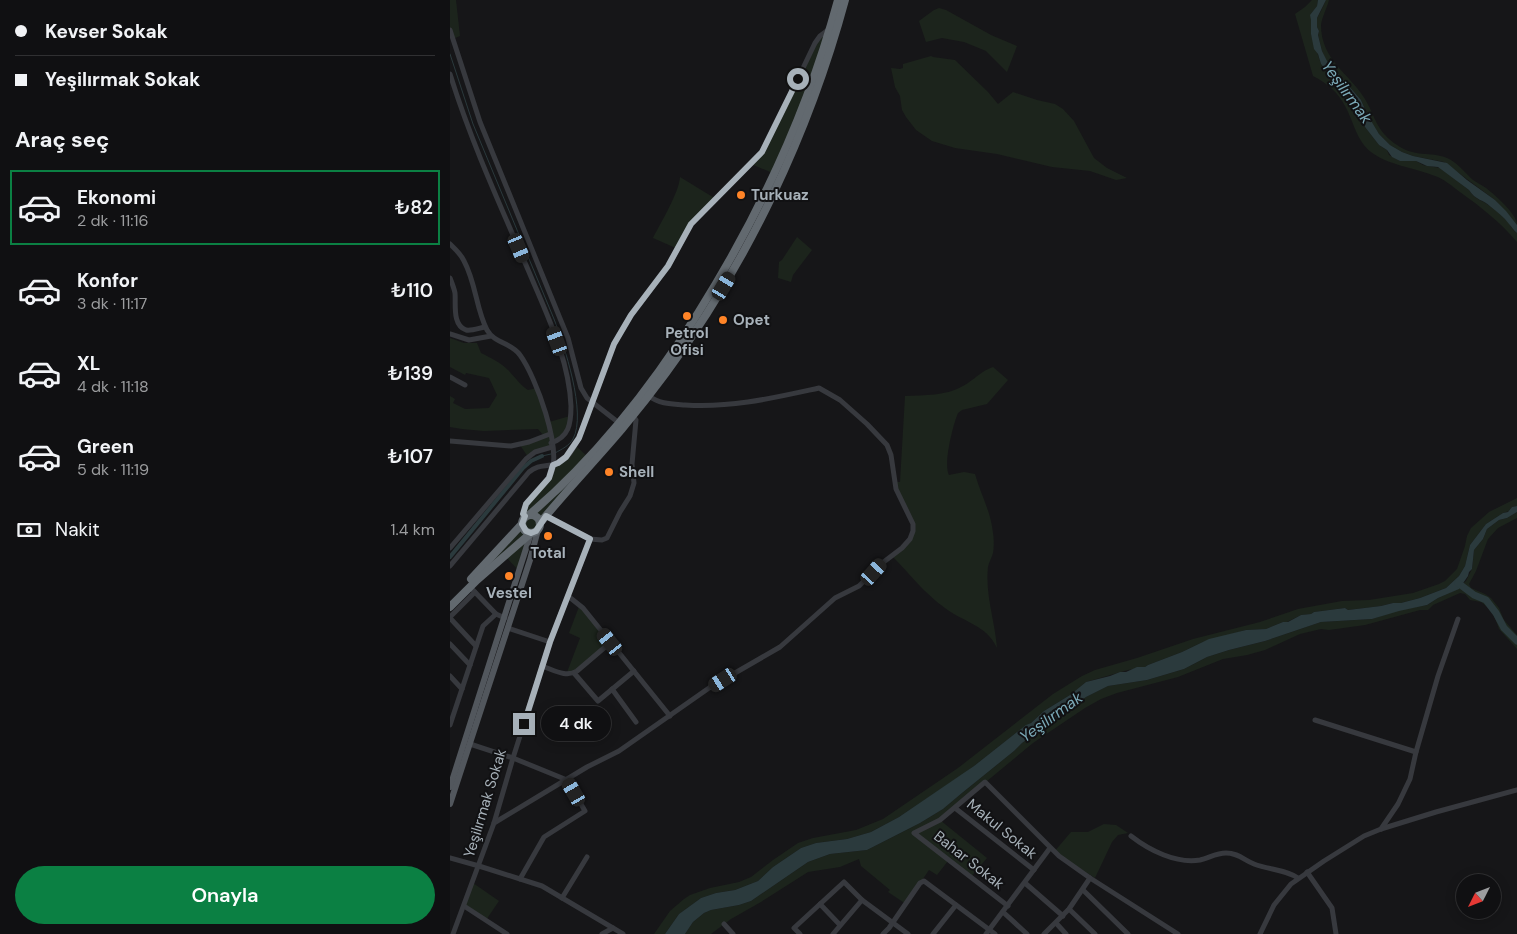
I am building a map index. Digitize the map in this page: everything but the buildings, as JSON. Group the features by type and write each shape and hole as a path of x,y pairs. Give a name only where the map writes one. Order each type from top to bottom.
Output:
{"highway":[{"path":"450,601 495,554 525,518 578,470 619,423 679,343 749,227 772,180 818,66 838,0"},
{"path":"450,607 473,590 536,529 649,396 711,306 759,222 787,163 815,94 837,31 845,0"},
{"path":"525,518 533,515 538,517 536,529"},
{"path":"525,518 525,530 536,529"}],"main road":[{"path":"450,804 454,777 504,618 536,529"},
{"path":"450,787 470,744 530,560 536,529"}],"street":[{"path":"450,566 529,472 538,466 553,462 558,463 566,457 575,445 620,331 668,266 691,224 762,152 814,43 830,29"},
{"path":"450,30 480,122 568,338 582,392 619,423"},
{"path":"450,74 468,126 549,321 565,368 570,400 569,424 565,435 552,447 539,451 526,459 450,548"},
{"path":"450,244 459,253 466,265 485,327 491,336 512,348 521,356 544,406 553,462 549,478 526,504 523,514 525,518"},
{"path":"450,278 455,293 456,315 459,325 464,329 470,330 485,327"},
{"path":"450,334 469,340 491,336"},
{"path":"450,378 465,385"},
{"path":"494,822 587,767 619,751 723,680 780,647 834,598 864,582 881,564 907,543 912,535 913,524 896,489 891,455 887,445 840,400 819,388 752,403 714,406 673,404 655,401 649,396"},
{"path":"546,516 590,539 602,540 607,538 630,496 634,479 632,464 636,420 633,416"},
{"path":"450,442 512,446 550,434"},
{"name":"Yeşilırmak Sokak","path":"454,934 494,822 550,642 590,539"},
{"path":"476,646 450,617 473,590 496,614 504,618"},
{"path":"568,596 583,608 670,716"},
{"path":"450,725 451,715 462,689 483,626 496,614"},
{"path":"1381,829 1398,804 1410,779 1438,676 1458,619"},
{"path":"508,628 550,642"},
{"path":"542,666 566,674 574,674 610,642"},
{"path":"450,644 470,665"},
{"path":"574,674 598,701 634,671"},
{"path":"450,676 462,689"},
{"path":"612,689 636,722"},
{"path":"1315,720 1416,752"},
{"path":"470,744 513,758 567,780 585,811 544,838 520,879"},
{"path":"955,808 985,782 1050,848 1090,878 1178,934"},
{"path":"1260,934 1274,905 1298,878 1364,836 1381,829 1517,790"},
{"name":"Bahar Sokak","path":"955,808 931,825 914,833 1008,906"},
{"name":"Makul Sokak","path":"955,808 1034,870"},
{"path":"1132,836 1147,848 1176,858 1194,861 1216,854 1230,853 1256,865 1288,872 1298,878"},
{"path":"988,932 1050,848"},
{"path":"562,898 587,857"},
{"path":"450,858 542,886 623,934"},
{"path":"1307,872 1332,908 1336,934"},
{"path":"1044,934 1069,909 1090,878"},
{"path":"800,934 794,928 844,882 862,900 908,934"},
{"path":"884,934 922,882 926,882 988,932 995,934"},
{"path":"1025,883 1063,916"},
{"path":"1083,890 1128,934"},
{"path":"833,934 862,900"},
{"path":"820,904 840,925"},
{"path":"933,934 956,905"},
{"path":"464,906 507,934"},
{"path":"1069,909 1095,934"},
{"name":"Bahar Sokak","path":"1003,912 1027,934"},
{"path":"1056,923 1066,934"},
{"path":"724,924 733,934"},
{"path":"602,934 613,928"}],"shaded area":[{"path":"450,0 456,0 460,36 453,39 450,30"},
{"path":"1312,0 1318,0 1317,6 1311,14 1311,34 1321,64 1350,95 1360,112 1365,127 1379,145 1387,150 1389,155 1400,161 1416,161 1423,165 1440,168 1503,217 1517,233 1517,242 1490,215 1445,181 1378,157 1366,147 1339,96 1313,76 1295,14"},
{"path":"1326,0 1329,0 1321,25 1322,37 1326,48 1337,65 1359,90 1385,135 1397,145 1410,152 1440,156 1455,163 1510,210 1517,225 1495,200 1444,162 1402,152 1390,145 1379,134 1361,100 1326,61 1322,51 1318,35 1317,18"},
{"path":"939,8 1017,46 1007,72 986,51 964,42 942,38 926,42 919,21"},
{"path":"830,29 775,174 751,164 759,156 815,43"},
{"path":"931,56 955,60 998,104 1013,92 1055,104 1063,109 1074,121 1094,158 1107,168 1127,178 1116,180 1090,171 1052,167 997,154 955,148 932,141 916,130 902,110 900,96 895,87 891,68 900,69 903,68 903,64"},
{"path":"680,177 716,199 695,219 678,249 653,238 673,199"},
{"path":"797,237 812,250 793,275 791,282 778,278 779,262"},
{"path":"450,338 464,343 477,343 481,353 502,365 525,388 528,390 537,388 549,422 570,416 566,429 558,441 549,448 528,457 520,445 544,436 538,429 484,431 450,427 450,396 455,399 453,403 465,409 489,408 497,395 489,378 466,373 465,375 450,367"},
{"path":"993,367 1008,380 987,404 962,410 958,413 951,435 947,470 949,475 964,472 975,474 990,518 994,546 987,577 997,648 993,640 981,629 952,613 931,596 892,556 907,543 913,528 894,482 900,482 905,396 949,392 963,386"},
{"path":"575,445 589,458 568,481 572,486 540,523 519,571 505,556 487,572 495,554 522,524 527,504 544,484 553,465 558,463"},
{"path":"1517,498 1517,506 1512,507 1509,511 1486,524 1470,545 1465,566 1459,576 1446,588 1401,603 1348,610 1345,608 1301,615 1266,629 1246,630 1203,642 1145,667 1086,682 1070,695 1044,711 965,773 899,817 871,832 847,839 816,843 801,848 773,867 758,881 735,890 701,898 679,914 665,934 654,934 670,911 690,895 751,877 798,843 813,838 856,830 883,819 958,768 1053,694 1095,670 1193,639 1260,622 1298,609 1342,601 1369,600 1413,593 1445,581 1457,569 1471,528 1489,512"},
{"path":"1517,512 1517,518 1498,528 1488,539 1469,584 1471,588 1491,598 1499,608 1504,620 1517,635 1517,649 1499,629 1490,609 1481,602 1470,600 1465,594 1460,593 1433,605 1428,610 1420,610 1365,625 1329,630 1321,629 1300,634 1265,650 1223,659 1178,677 1117,693 1085,708 1033,743 940,820 987,858 970,878 948,861 937,875 929,870 906,904 888,892 890,890 861,866 859,859 840,867 808,872 731,919 711,934 685,934 693,922 704,913 751,901 808,862 830,854 867,850 920,823 943,809 1022,743 1086,697 1108,686 1147,680 1184,669 1207,657 1265,641 1321,622 1372,619 1399,610 1427,605 1453,591 1466,581 1472,569 1474,550 1483,539 1487,529 1499,520"},
{"path":"580,604 611,642 576,673 566,675 580,638 569,633"},
{"path":"1104,824 1116,825 1128,833 1118,835 1112,842 1095,878 1054,852 1071,832 1088,832"},
{"path":"473,883 499,901 486,920 464,906"}],"water":[{"name":"Yeşilırmak","path":"1318,0 1326,0 1317,18 1318,35 1322,51 1327,61 1361,100 1379,134 1390,145 1402,152 1447,163 1495,200 1506,211 1517,225 1517,233 1488,204 1474,196 1469,190 1438,167 1427,166 1416,161 1400,161 1392,157 1387,150 1379,145 1365,127 1360,112 1350,95 1321,64 1318,54 1314,49 1310,15 1317,6"},
{"name":"Yeşilırmak","path":"1517,506 1517,512 1499,520 1487,529 1483,539 1474,550 1472,569 1459,589 1427,605 1372,619 1321,622 1265,641 1207,657 1184,669 1147,680 1108,686 1086,697 1022,743 943,809 920,823 867,850 830,854 808,862 751,901 704,913 693,922 685,934 665,934 679,914 701,898 735,890 758,881 773,867 801,848 816,843 847,839 871,832 899,817 974,766 1044,711 1070,695 1086,682 1126,672 1137,667 1145,667 1209,639 1246,630 1266,629 1283,622 1288,622 1301,615 1314,612 1345,608 1348,610 1401,603 1446,588 1459,576 1465,566 1470,545 1486,524 1503,513 1508,512 1512,507"}],"waterway":[{"path":"450,54 473,124 554,319 568,362 576,396 577,427 573,439 555,453"},
{"path":"542,456 551,454"},
{"path":"450,557 523,468 531,461 542,456"},
{"path":"1458,583 1474,595 1486,600 1504,628 1517,641"}],"place":[{"name":"Turkuaz","path":"741,195"},
{"name":"Petrol Ofisi","path":"687,316"},
{"name":"Opet","path":"723,320"},
{"name":"Shell","path":"609,472"},
{"name":"Total","path":"548,536"},
{"name":"Vestel","path":"509,576"}],"route":[{"path":"524,724 550,642 590,539 546,516 535,532 526,531 522,524 526,504 549,478 553,465 566,457 579,438 620,331 668,266 691,224 758,156 765,146 798,79"}]}
